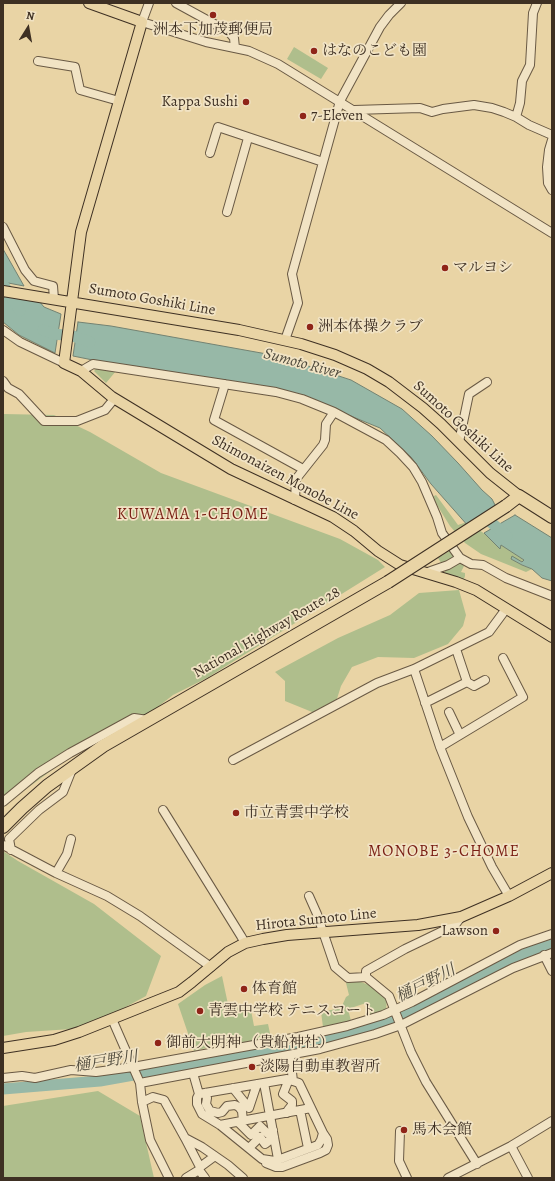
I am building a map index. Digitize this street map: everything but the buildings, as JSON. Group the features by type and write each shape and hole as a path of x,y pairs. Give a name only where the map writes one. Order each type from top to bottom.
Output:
{"highway":[{"name":"National Highway Route 28","path":"3,827 47,786 103,746 388,582 506,506 519,496"},
{"path":"519,496 552,517"}],"main road":[{"path":"89,3 142,22"},
{"name":"Sumoto Goshiki Line","path":"142,22 81,232 72,302 239,330 285,340 319,349 367,369 389,382 423,408 490,473 519,496"},
{"path":"3,291 72,302 64,360"},
{"name":"Shimonaizen Monobe Line","path":"64,360 81,371 114,399 231,470 333,517 400,565 456,582 476,590 552,637"},
{"name":"Hirota Sumoto Line","path":"3,1048 54,1040 79,1032 179,992 228,952 245,943 286,935 418,925 461,917 509,896 552,873"}],"street":[{"path":"149,3 142,22 206,42 249,51 278,64 552,233"},
{"path":"176,3 229,32 234,38 235,48"},
{"path":"285,340 298,302 292,274 340,101 380,27 401,3"},
{"path":"516,117 520,103 522,81 530,65 533,13 537,3"},
{"path":"38,61 75,67 80,90 119,101"},
{"path":"353,110 420,108 432,112 474,105 492,108 516,117 529,125 552,135"},
{"path":"210,153 218,127 323,162"},
{"path":"227,212 248,138"},
{"path":"552,140 548,150 547,167 548,183 552,190"},
{"path":"3,227 26,270 34,281 53,286 54,299"},
{"path":"3,330 20,342 64,360"},
{"path":"81,371 93,364 276,392 302,399 334,412 386,440 413,467 422,482 442,533 460,558 471,564 483,565 506,578 552,596"},
{"path":"3,381 8,388 18,394 44,421 77,421 105,410 114,399"},
{"path":"459,442 469,394 487,382"},
{"path":"225,384 214,420 303,470"},
{"path":"295,500 296,479 323,445 325,440 326,424 334,412"},
{"path":"425,572 448,565 460,558"},
{"path":"233,760 376,682 414,669 489,632 506,609"},
{"path":"456,649 467,682 474,686 485,680"},
{"path":"440,747 523,697 503,658"},
{"path":"414,669 440,747 468,817 492,867 509,896"},
{"path":"425,703 467,682"},
{"path":"449,712 460,735"},
{"path":"3,802 38,773 70,753 134,718 148,720"},
{"path":"11,850 9,838 39,810 64,792 73,766"},
{"path":"163,810 245,943"},
{"path":"56,873 67,854 71,839"},
{"path":"3,845 56,873 107,896 140,916 211,967"},
{"path":"309,896 324,933 335,967 348,978 366,977 389,996 411,1052 426,1082 477,1164"},
{"path":"366,977 366,971 455,925 461,917"},
{"path":"3,1078 22,1076 35,1078 71,1070 96,1072 132,1067 298,1037 367,1020 429,994 520,945 552,934"},
{"path":"140,1083 343,1044 401,1025 514,968 548,954 552,971"},
{"path":"112,1019 140,1083 142,1102 150,1140 169,1178"},
{"path":"288,1113 288,1110 292,1105 292,1101 283,1094 290,1080 290,1055"},
{"path":"193,1073 202,1094 207,1098 206,1104 210,1111 218,1113 222,1112 227,1106 235,1105 242,1111 241,1121 251,1135 260,1126 268,1134 273,1133"},
{"path":"290,1080 299,1083 327,1139 328,1145 326,1150 282,1167 267,1164 220,1125 202,1114 197,1104 197,1098 202,1094 260,1083 290,1080"},
{"path":"233,1088 249,1108 260,1083"},
{"path":"260,1083 270,1116 278,1159"},
{"path":"142,1102 153,1097 164,1100 185,1138 204,1178"},
{"path":"220,1125 311,1108"},
{"path":"300,1110 308,1148"},
{"path":"448,1178 511,1146 552,1122"},
{"path":"400,1131 399,1161 407,1178"},
{"path":"249,1148 260,1137 265,1144 273,1133"},
{"path":"261,1158 275,1161 318,1145 323,1133"},
{"path":"185,1138 232,1168 243,1178"},
{"path":"511,1146 528,1178"},
{"path":"186,1178 200,1169 214,1156"}],"green space":[{"path":"294,47 328,68 321,79 287,59"},
{"path":"96,369 116,371 106,383 94,371"},
{"path":"3,414 54,415 90,432 161,473 340,539 378,560 385,567 207,678 173,695 159,706 150,716 131,729 71,756 3,806"},
{"path":"436,495 458,525 467,522 524,560 522,562 511,559 532,569 526,572 481,554 465,543 450,526 432,497"},
{"path":"456,547 462,553 443,566 438,558"},
{"path":"459,560 464,566 461,572 465,573 463,582 448,577 444,573 447,568"},
{"path":"459,590 466,615 463,626 448,644 414,658 378,657 352,667 341,686 335,705 317,714 285,701 285,681 275,672 338,638 390,615 419,593"},
{"path":"3,851 94,904 161,956 146,996 87,1028 26,1032 3,1036"},
{"path":"222,976 229,1009 250,1005 254,1026 268,1024 271,1038 233,1045 231,1042 194,1051 178,1004 205,985"},
{"path":"361,982 369,985 387,999 386,1010 371,1015 366,1003 348,1009 351,1021 323,1027 321,1012 341,1008 346,997 349,995 346,983"},
{"path":"98,1091 140,1116 154,1178 3,1178 3,1106"}],"water":[{"path":"3,249 7,256 24,286 3,282"},
{"path":"3,297 39,301 44,307 61,314 55,353 19,335 3,322"},
{"path":"78,322 111,326 278,356 351,380 402,409 432,436 458,463 492,499 497,509 469,527 431,484 411,457 380,428 297,394 147,371 73,356"},
{"path":"515,515 552,538 552,581 542,578 532,569 511,559 512,556 522,562 524,560 501,545 500,549 484,533"}],"waterway":[{"name":"Sumoto River","path":"3,284 20,311"},
{"name":"Sumoto River","path":"43,330 54,334 73,336 90,342"},
{"name":"Sumoto River","path":"480,513 507,536"},
{"name":"樋戸野川","path":"3,1089 100,1081 284,1048 348,1034 410,1012 437,1000 491,969 531,951 552,945"}],"place":[{"name":"洲本下加茂郵便局","path":"213,15"},
{"name":"はなのこども園","path":"314,51"},
{"name":"Kappa Sushi","path":"246,102"},
{"name":"7-Eleven","path":"303,116"},
{"name":"マルヨシ","path":"445,268"},
{"name":"洲本体操クラブ","path":"310,327"},
{"name":"市立青雲中学校","path":"236,813"},
{"name":"Lawson","path":"496,931"},
{"name":"体育館","path":"244,989"},
{"name":"青雲中学校 テニスコート","path":"200,1011"},
{"name":"御前大明神 （貴船神社）","path":"158,1043"},
{"name":"淡陽自動車教習所","path":"252,1067"},
{"name":"馬木会館","path":"404,1130"}],"district":[{"name":"KUWAMA 1-CHOME","path":"193,515"},
{"name":"MONOBE 3-CHOME","path":"444,852"}]}
